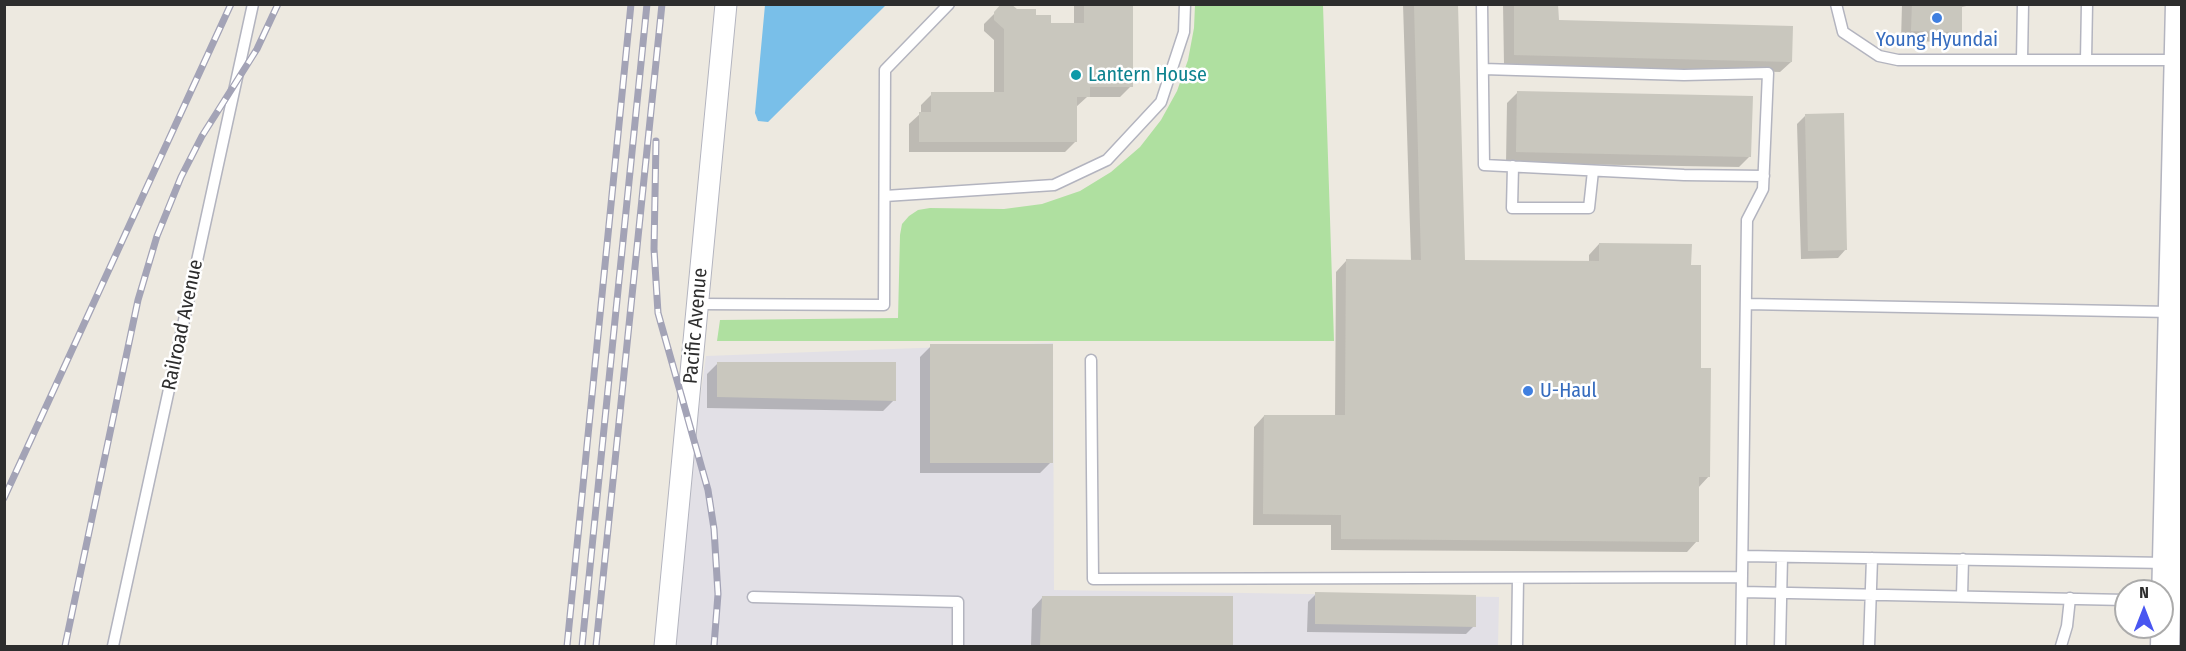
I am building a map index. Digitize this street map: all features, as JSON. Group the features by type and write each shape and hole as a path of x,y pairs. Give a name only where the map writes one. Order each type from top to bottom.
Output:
{"main road":[{"path":"2166,579 2181,4"}],"street":[{"name":"Pacific Avenue","path":"665,646 726,4"}],"lane":[{"name":"Railroad Avenue","path":"113,646 253,4"},
{"path":"698,304 884,305 885,70 949,4"},
{"path":"885,196 1054,185 1107,160 1161,102 1184,32 1185,4"},
{"path":"1482,4 1484,165 1764,176"},
{"path":"1836,4 1843,32 1879,56 1898,60 2179,60"},
{"path":"2022,60 2023,4"},
{"path":"2086,60 2087,4"},
{"path":"1483,69 1684,75 1768,73 1763,189 1747,220 1741,646"},
{"path":"1513,166 1512,208 1589,208 1593,171"},
{"path":"1746,304 2173,312"},
{"path":"1091,360 1093,579 1742,577"},
{"path":"1743,556 2167,563"},
{"path":"1780,646 1782,557"},
{"path":"1869,646 1872,558"},
{"path":"1962,596 1963,560"},
{"path":"1517,646 1518,578"},
{"path":"1742,592 2114,600"},
{"path":"753,597 958,602 958,646"},
{"path":"2061,646 2067,626 2070,598"}],"shaded area":[{"path":"1053,343 1054,590 1499,597 1498,646 672,646 692,458 706,356"}],"green space":[{"path":"1195,5 1323,5 1334,341 717,341 720,320 898,318 900,235 902,224 909,216 918,210 930,208 1004,209 1042,204 1080,191 1111,172 1140,147 1161,120 1177,91 1188,60 1194,28"}],"water":[{"path":"765,4 886,5 768,122 758,121 755,113"}],"building":[{"name":"Lantern House","path":"1001,4 1011,4 1017,9 1036,9 1036,15 1051,15 1051,23 1084,23 1084,4 1133,4 1133,87 1090,87 1090,97 1077,97 1077,142 919,142 919,112 931,112 931,92 1004,92 1004,29 994,20 994,12"},
{"name":"U-Haul","path":"1414,4 1458,4 1465,260 1599,261 1599,243 1692,244 1691,265 1701,265 1701,368 1711,368 1710,477 1699,477 1699,542 1341,539 1341,515 1263,514 1264,415 1345,415 1346,259 1421,260"},
{"path":"1514,4 1558,4 1559,20 1793,26 1792,62 1514,55"},
{"name":"Young Hyundai","path":"1912,4 1962,4 1962,32 1911,31"},
{"path":"1517,91 1753,96 1751,157 1516,152"},
{"path":"1844,113 1847,250 1808,251 1805,114"},
{"path":"930,344 1053,344 1053,463 930,463"},
{"path":"717,362 896,362 896,401 717,397"},
{"path":"1315,592 1476,595 1476,627 1315,624"},
{"path":"1042,596 1233,596 1233,646 1040,646"}],"railway":[{"path":"4,498 231,4"},
{"path":"65,646 138,300 157,236 181,177 202,136 257,49 278,4"},
{"path":"567,646 631,4"},
{"path":"582,646 647,4"},
{"path":"596,646 662,4"},
{"path":"656,141 654,249 658,313 708,490 714,529 718,594 714,646"}],"place":[{"name":"Young Hyundai","path":"1937,18"},
{"name":"Lantern House","path":"1076,75"},
{"name":"U-Haul","path":"1528,391"}]}
